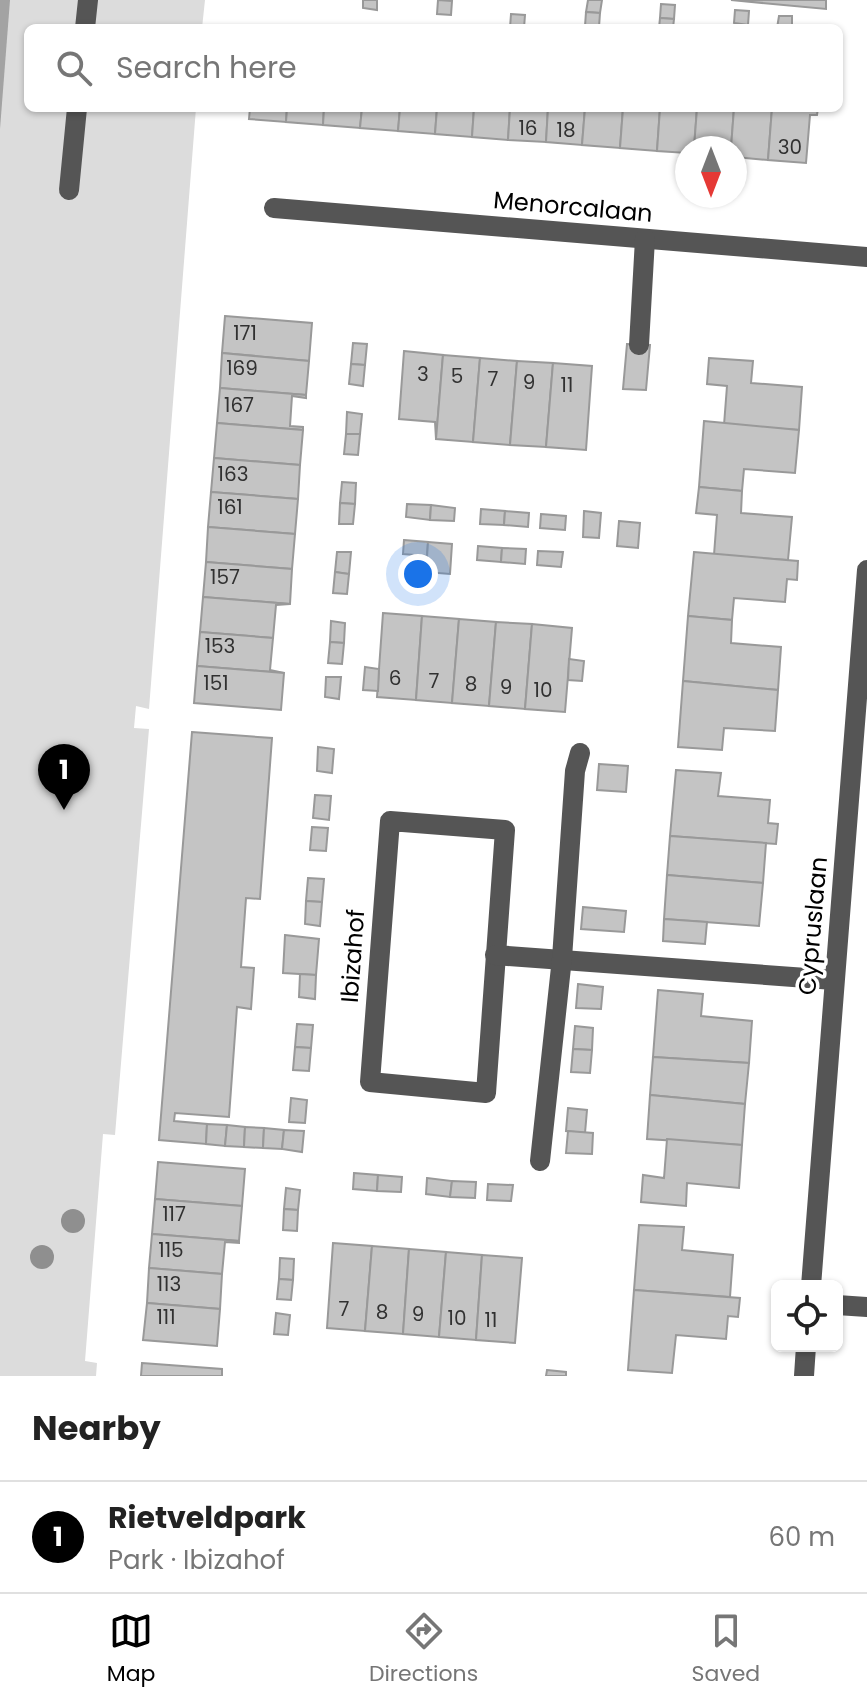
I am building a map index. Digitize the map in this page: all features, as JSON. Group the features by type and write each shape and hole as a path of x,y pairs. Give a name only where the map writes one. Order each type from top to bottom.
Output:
{"street":[{"path":"85,24 88,0"},
{"path":"69,190 77,112"},
{"name":"Menorcalaan","path":"274,208 867,257"},
{"path":"639,345 645,239"},
{"name":"Cypruslaan","path":"811,1280 867,570"},
{"path":"540,1161 562,958 575,771 580,753"},
{"name":"Ibizahof","path":"390,821 505,830 495,955 486,1093 370,1082 390,821"},
{"path":"495,955 834,980"},
{"path":"843,1305 867,1307"},
{"path":"804,1376 806,1352"}],"shaded area":[{"path":"0,0 205,0 202,24 24,24 24,112 196,112 149,709 136,706 134,728 149,729 115,1135 103,1134 85,1361 97,1363 96,1376 0,1376"},
{"path":"0,0 10,0 0,129"}],"building":[{"path":"363,0 377,0 377,10 363,8"},
{"path":"438,0 452,1 451,15 437,14"},
{"path":"588,0 602,0 600,13 586,12"},
{"path":"731,0 826,0 826,9"},
{"path":"661,4 675,5 674,19 660,18"},
{"path":"735,10 749,11 748,24 734,23"},
{"path":"586,12 600,13 599,24 585,24"},
{"path":"511,14 525,15 524,24 510,24"},
{"path":"779,16 792,16 792,24 778,24"},
{"path":"660,18 674,19 673,24 659,24"},
{"path":"250,112 287,112 286,122 249,119"},
{"path":"287,112 324,112 323,125 286,122"},
{"path":"324,112 362,112 360,128 323,125"},
{"path":"362,112 400,112 398,131 360,128"},
{"path":"400,112 437,112 435,134 398,131"},
{"path":"437,112 474,112 472,137 435,134"},
{"path":"474,112 510,112 508,140 472,137"},
{"path":"510,112 548,112 546,142 508,140"},
{"path":"548,112 585,112 582,145 546,142"},
{"path":"585,112 623,112 620,148 582,145"},
{"path":"623,112 660,112 657,151 620,148"},
{"path":"660,112 697,112 695,136 675,136 675,152 657,151"},
{"path":"697,112 734,112 732,136 695,136"},
{"path":"734,112 772,112 768,160 747,158 747,136 732,136"},
{"path":"772,112 817,112 817,115 810,115 806,163 768,160"},
{"path":"225,316 312,323 309,361 222,353"},
{"path":"353,343 367,344 365,365 351,364"},
{"path":"627,344 650,345 646,390 623,389"},
{"path":"404,351 443,355 436,439 435,422 399,419"},
{"path":"222,353 309,361 306,395 220,388"},
{"path":"443,355 480,358 473,442 436,439"},
{"path":"480,358 517,361 510,445 473,442"},
{"path":"709,358 753,361 751,383 802,387 799,430 724,425 727,386 707,384"},
{"path":"517,361 553,363 546,447 510,445"},
{"path":"553,363 592,366 586,450 546,447"},
{"path":"351,364 365,365 363,386 349,384"},
{"path":"220,388 306,395 306,398 292,396 290,426 303,427 303,430 217,423"},
{"path":"347,412 362,414 360,434 346,434"},
{"path":"704,421 799,430 795,473 744,469 742,491 699,487"},
{"path":"217,423 303,430 300,465 214,458"},
{"path":"346,434 360,434 358,455 344,454"},
{"path":"214,458 300,465 298,499 211,492"},
{"path":"342,482 356,483 355,504 340,503"},
{"path":"699,487 742,491 741,513 792,517 788,560 714,555 717,515 696,513"},
{"path":"211,492 298,499 295,534 208,527"},
{"path":"340,503 355,504 353,524 339,524"},
{"path":"407,504 431,505 430,520 406,517"},
{"path":"431,505 455,508 454,521 430,520"},
{"path":"481,509 505,511 504,525 480,524"},
{"path":"505,511 529,513 528,527 504,525"},
{"path":"584,511 601,513 599,538 583,537"},
{"path":"541,514 566,516 565,530 540,528"},
{"path":"619,521 640,523 638,548 617,546"},
{"path":"208,527 295,534 292,569 206,562"},
{"path":"404,540 428,542 427,556 403,554"},
{"path":"428,542 452,544 450,574 426,572"},
{"path":"478,546 502,548 501,562 477,560"},
{"path":"502,548 526,549 525,564 501,562"},
{"path":"538,551 563,552 561,567 537,565"},
{"path":"337,552 351,552 349,574 335,572"},
{"path":"694,552 798,561 797,580 787,579 785,602 734,598 732,620 688,616"},
{"path":"206,562 292,569 290,604 203,597"},
{"path":"335,572 349,574 347,594 333,593"},
{"path":"203,597 290,604 276,605 273,638 200,632"},
{"path":"383,613 422,616 416,700 377,697"},
{"path":"422,616 459,619 452,703 416,700"},
{"path":"688,616 732,620 731,643 781,647 778,690 683,681"},
{"path":"459,619 496,622 489,706 452,703"},
{"path":"331,621 345,623 344,643 330,642"},
{"path":"496,622 532,624 525,709 489,706"},
{"path":"532,624 572,628 565,712 525,709"},
{"path":"200,632 273,638 270,670 284,673 197,666"},
{"path":"330,642 344,643 342,664 328,663"},
{"path":"569,659 584,661 582,681 568,680"},
{"path":"197,666 284,673 281,710 194,703"},
{"path":"365,667 379,669 378,691 363,690"},
{"path":"326,677 341,677 339,699 325,697"},
{"path":"683,681 778,690 775,731 724,728 722,750 678,747"},
{"path":"192,732 272,738 260,899 246,898 241,967 254,968 251,1009 237,1007 229,1117 175,1113 174,1121 207,1124 206,1144 159,1140"},
{"path":"318,747 334,749 332,773 317,771"},
{"path":"599,764 628,766 626,792 597,790"},
{"path":"676,770 721,773 718,796 770,800 768,823 778,824 776,844 670,836"},
{"path":"315,795 331,796 329,820 313,818"},
{"path":"312,827 328,828 326,851 310,850"},
{"path":"670,836 766,843 763,883 667,875"},
{"path":"667,875 763,883 759,926 664,919"},
{"path":"308,878 324,879 322,902 306,901"},
{"path":"306,901 322,902 320,926 305,924"},
{"path":"583,907 626,911 624,932 581,929"},
{"path":"664,919 707,922 705,944 663,941"},
{"path":"285,935 319,939 316,975 283,973"},
{"path":"300,974 316,975 315,999 299,997"},
{"path":"578,984 603,987 601,1009 576,1008"},
{"path":"658,990 703,994 701,1016 752,1021 749,1063 653,1057"},
{"path":"297,1024 313,1025 311,1048 295,1047"},
{"path":"575,1026 593,1028 592,1050 573,1049"},
{"path":"295,1047 311,1048 309,1071 293,1070"},
{"path":"573,1049 592,1050 590,1073 571,1072"},
{"path":"653,1057 749,1063 745,1104 650,1095"},
{"path":"650,1095 745,1104 742,1145 647,1139"},
{"path":"291,1098 307,1100 305,1123 289,1122"},
{"path":"568,1108 587,1110 585,1133 566,1131"},
{"path":"207,1124 227,1125 225,1146 206,1144"},
{"path":"227,1125 245,1127 244,1147 225,1146"},
{"path":"245,1127 264,1128 263,1148 244,1147"},
{"path":"264,1128 284,1130 282,1149 263,1148"},
{"path":"284,1130 304,1131 302,1152 282,1149"},
{"path":"568,1131 593,1133 592,1154 566,1153"},
{"path":"667,1139 742,1145 739,1188 687,1183 686,1206 641,1202 643,1175 664,1178"},
{"path":"158,1162 245,1169 242,1206 155,1199"},
{"path":"354,1173 378,1175 377,1191 353,1189"},
{"path":"378,1175 402,1177 401,1192 377,1191"},
{"path":"427,1178 452,1181 450,1197 426,1194"},
{"path":"452,1181 476,1182 475,1198 450,1197"},
{"path":"488,1184 513,1185 511,1201 487,1200"},
{"path":"286,1188 300,1190 298,1210 284,1209"},
{"path":"155,1199 242,1206 239,1241 152,1234"},
{"path":"284,1209 298,1210 297,1231 283,1230"},
{"path":"639,1225 684,1227 682,1250 733,1255 730,1297 634,1290"},
{"path":"152,1234 239,1243 225,1242 222,1274 149,1268"},
{"path":"333,1243 372,1246 365,1331 327,1328"},
{"path":"372,1246 409,1249 403,1334 365,1331"},
{"path":"409,1249 446,1252 439,1337 403,1334"},
{"path":"446,1252 482,1255 476,1340 439,1337"},
{"path":"482,1255 522,1258 515,1343 476,1340"},
{"path":"280,1258 294,1259 293,1280 279,1279"},
{"path":"149,1268 222,1274 220,1309 147,1303"},
{"path":"279,1279 293,1280 291,1300 277,1299"},
{"path":"634,1290 740,1298 738,1317 728,1316 726,1339 676,1335 672,1373 628,1370"},
{"path":"147,1303 220,1309 217,1346 143,1340"},
{"path":"276,1313 290,1315 288,1335 274,1334"},
{"path":"142,1363 222,1369 222,1376 141,1376"},
{"path":"547,1370 566,1372 566,1376 546,1376"}],"place":[{"name":"Rietveldpark","path":"64,810"}]}
